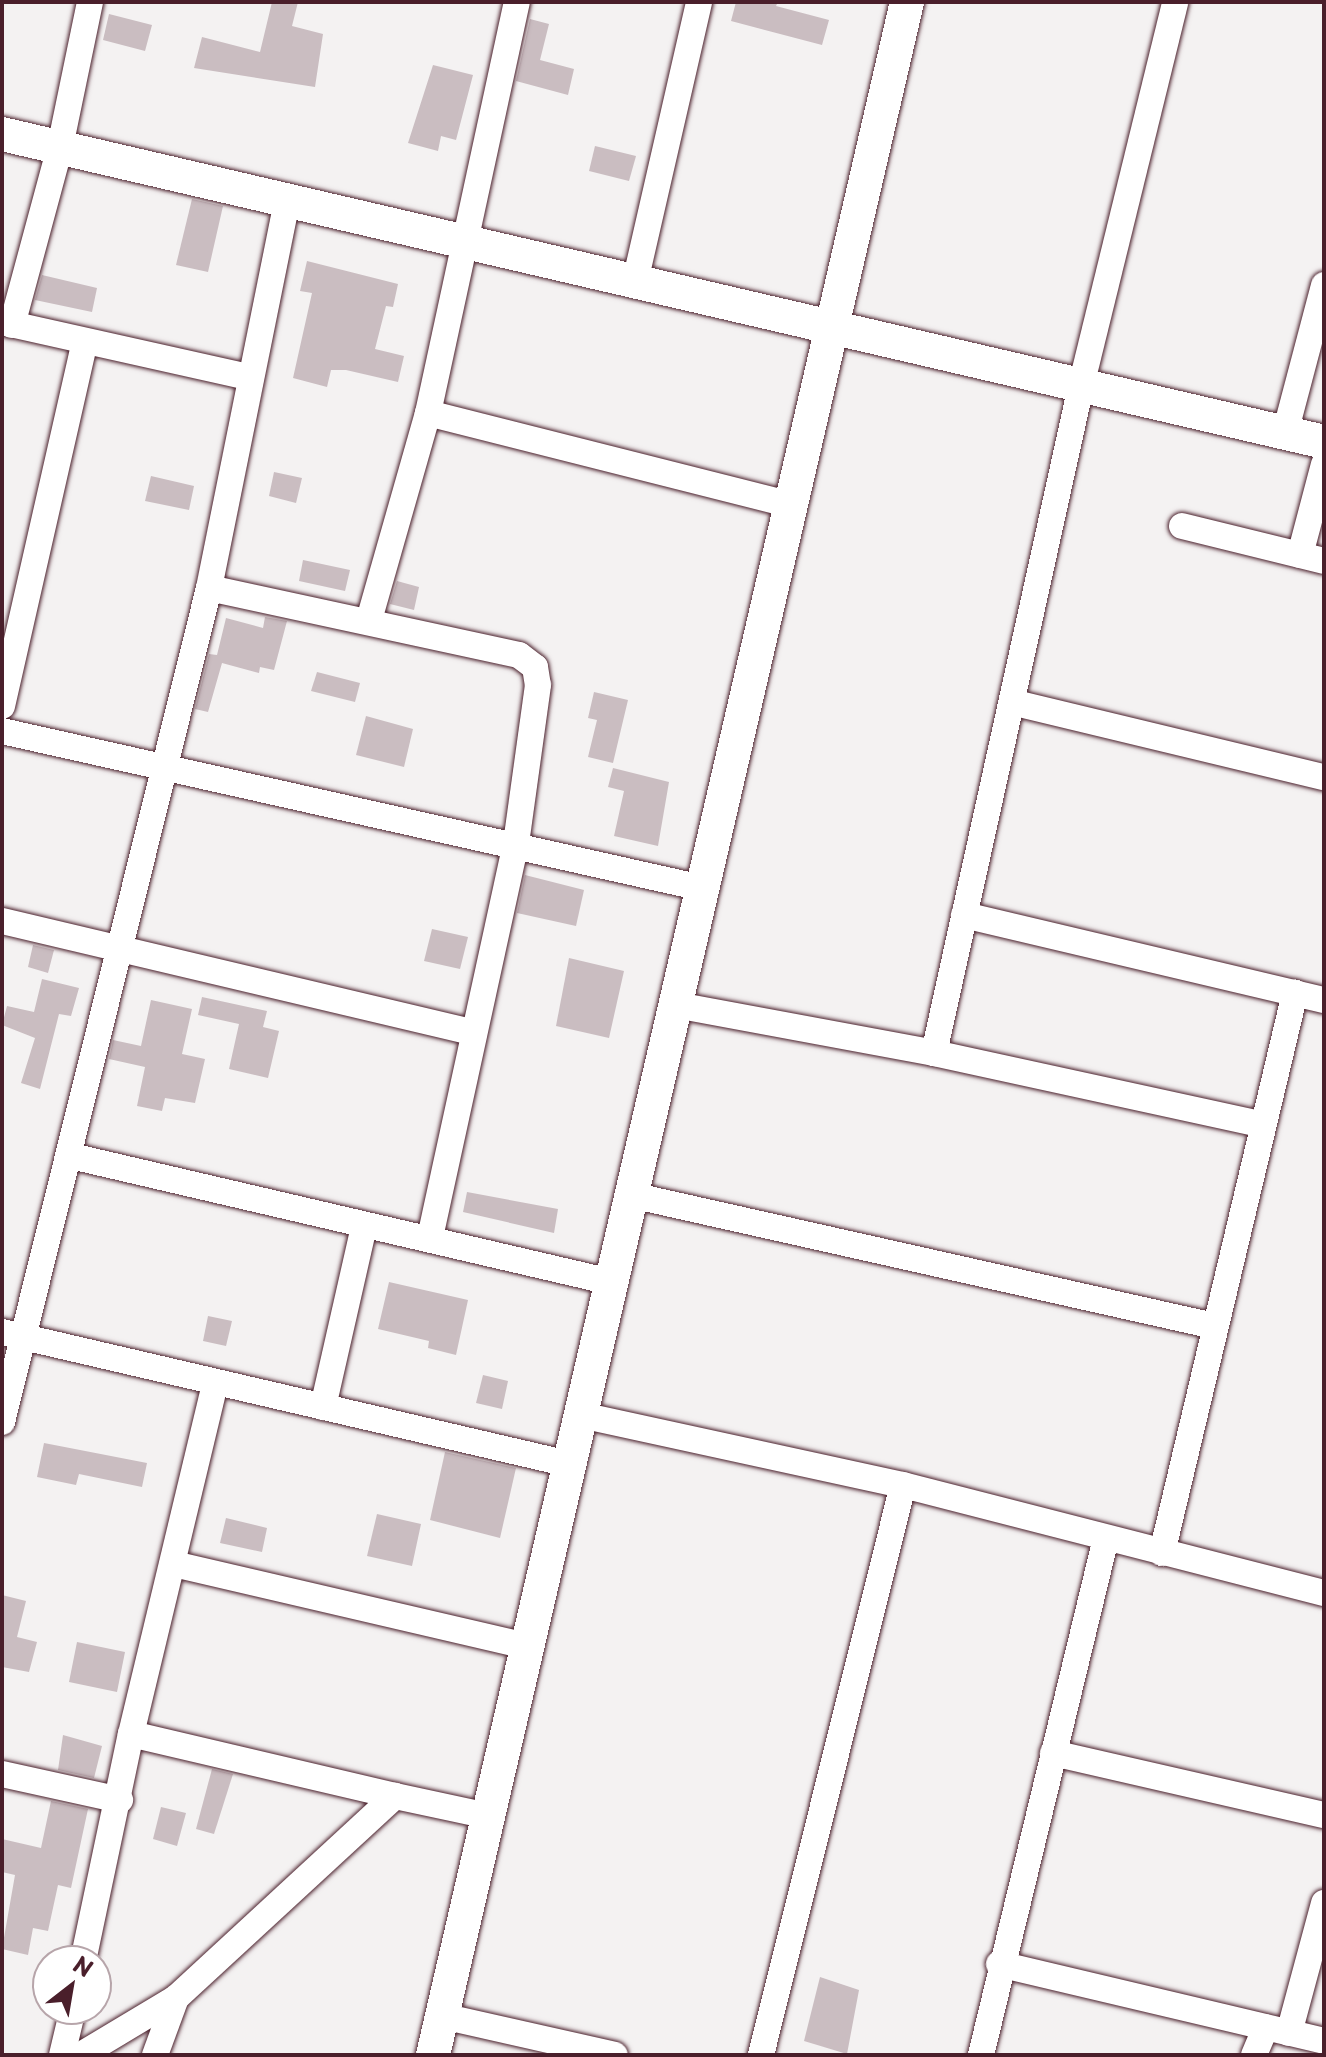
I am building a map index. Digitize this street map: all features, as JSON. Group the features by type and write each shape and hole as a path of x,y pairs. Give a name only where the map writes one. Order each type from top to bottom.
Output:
{"street":[{"path":"90,2 60,147 7,324 249,377"},
{"path":"369,620 428,413 517,2"},
{"path":"635,282 699,2"},
{"path":"433,2055 907,2"},
{"path":"934,1053 1015,703 1081,386 1175,2"},
{"path":"2,134 1324,442"},
{"path":"2,1422 13,1336 71,1156 209,588 287,200"},
{"path":"1285,433 1324,285"},
{"path":"2,706 85,342"},
{"path":"428,413 791,505"},
{"path":"1182,526 1312,558 1324,464"},
{"path":"209,588 369,620 519,655 535,667 538,685 516,843 430,1239"},
{"path":"1015,703 1324,777"},
{"path":"2,731 516,843 702,888"},
{"path":"964,915 1324,1000"},
{"path":"2,921 121,946 473,1032"},
{"path":"1162,1553 1295,993"},
{"path":"676,1005 934,1053 1263,1125"},
{"path":"71,1156 611,1282"},
{"path":"631,1195 1214,1326"},
{"path":"323,1407 364,1226"},
{"path":"13,1336 569,1464"},
{"path":"87,1945 120,1800 131,1734 215,1383"},
{"path":"581,1415 903,1485 1324,1593"},
{"path":"761,2055 903,1485"},
{"path":"981,2055 999,1964 1106,1538"},
{"path":"174,1564 527,1646"},
{"path":"131,1734 488,1816"},
{"path":"1053,1753 1324,1815"},
{"path":"2,1774 120,1800"},
{"path":"81,2055 176,1998 395,1796"},
{"path":"1254,2055 1278,2030 1324,1903"},
{"path":"999,1964 1324,2041"},
{"path":"155,2055 176,1998"},
{"path":"442,2016 615,2055"},
{"path":"62,2055 69,2025"}],"building":[{"path":"272,2 298,2 292,26 323,34 315,87 194,68 202,37 260,52"},
{"path":"736,2 778,2 776,6 829,20 822,45 731,21"},
{"path":"109,14 152,25 145,51 103,40"},
{"path":"530,19 549,24 540,60 574,69 568,95 516,81"},
{"path":"433,65 473,75 456,140 441,136 438,151 408,143"},
{"path":"595,146 636,156 629,181 589,171"},
{"path":"192,199 223,206 208,272 176,265"},
{"path":"307,261 398,284 393,307 386,306 375,349 404,356 398,382 346,370 331,370 327,387 293,378 312,293 300,291"},
{"path":"42,275 97,288 92,312 35,300"},
{"path":"274,472 302,478 296,503 269,496"},
{"path":"151,476 194,486 189,510 145,501"},
{"path":"303,560 350,570 345,591 299,581"},
{"path":"397,581 419,587 414,610 390,604"},
{"path":"265,617 287,621 274,670 260,667 259,673 222,663 208,712 195,709 209,654 217,655 226,618 263,628"},
{"path":"317,672 360,683 355,702 311,691"},
{"path":"594,692 628,700 613,763 588,757 597,720 588,718"},
{"path":"366,716 413,729 404,767 356,755"},
{"path":"613,768 669,782 658,846 614,836 624,791 608,787"},
{"path":"525,875 584,890 576,926 517,913"},
{"path":"432,929 468,937 460,969 424,961"},
{"path":"33,945 54,950 48,973 28,967"},
{"path":"569,958 624,971 609,1038 556,1026"},
{"path":"42,979 79,988 71,1016 59,1014 40,1089 21,1083 35,1038 2,1025 7,1006 34,1012"},
{"path":"202,997 267,1011 263,1027 279,1031 268,1078 229,1069 239,1024 198,1015"},
{"path":"151,1000 192,1009 182,1054 205,1059 195,1103 165,1098 162,1111 137,1106 145,1067 109,1059 113,1040 141,1046"},
{"path":"467,1192 558,1209 554,1233 463,1212"},
{"path":"389,1282 468,1300 456,1355 428,1348 429,1341 378,1329"},
{"path":"208,1316 232,1321 226,1346 203,1341"},
{"path":"483,1375 508,1381 502,1409 476,1403"},
{"path":"44,1443 147,1463 142,1487 79,1474 76,1485 37,1477"},
{"path":"445,1452 516,1468 500,1538 430,1520"},
{"path":"377,1514 421,1524 412,1566 367,1556"},
{"path":"226,1518 267,1528 262,1552 220,1543"},
{"path":"2,1595 26,1601 17,1637 37,1642 29,1672 2,1667"},
{"path":"77,1642 125,1652 117,1692 69,1682"},
{"path":"63,1735 102,1746 94,1778 58,1770"},
{"path":"212,1769 233,1774 214,1834 196,1829"},
{"path":"51,1801 88,1809 71,1888 58,1885 48,1931 33,1928 28,1955 2,1949 15,1875 2,1872 2,1839 41,1848"},
{"path":"161,1807 186,1813 177,1846 153,1839"},
{"path":"820,1977 859,1990 847,2054 804,2041"}]}
